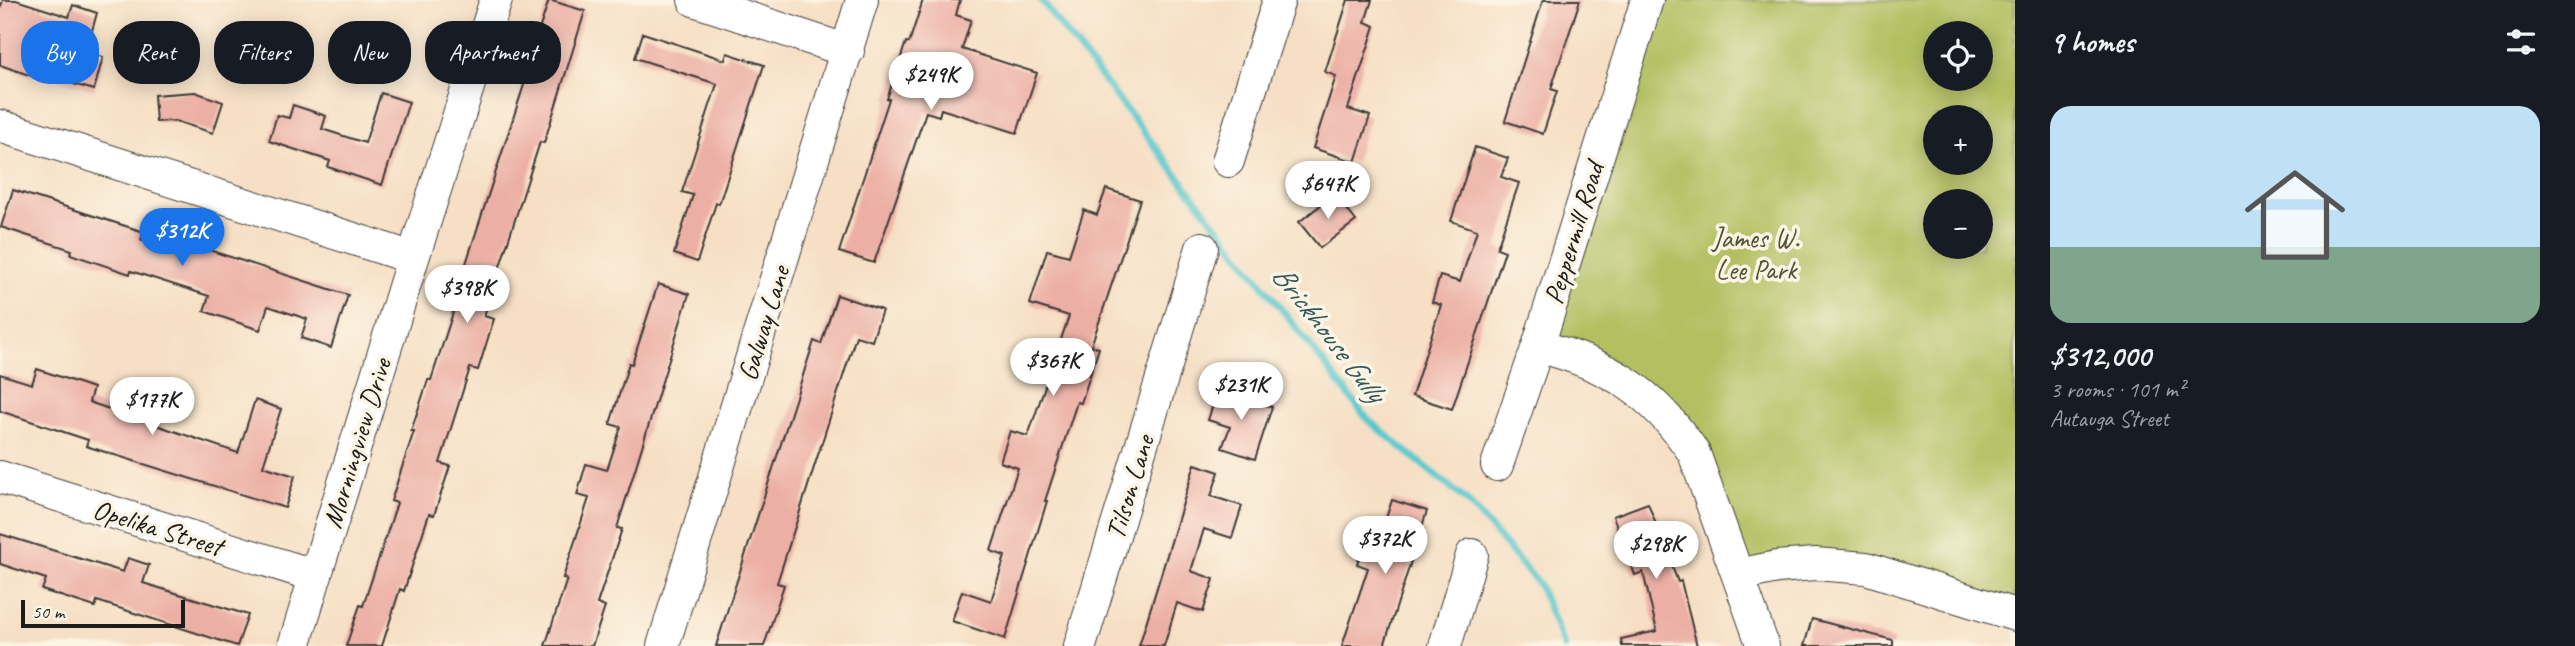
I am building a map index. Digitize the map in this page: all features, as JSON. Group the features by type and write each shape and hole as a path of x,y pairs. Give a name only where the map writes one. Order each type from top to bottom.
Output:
{"street":[{"name":"Morningview Drive","path":"294,646 413,258 496,0"},
{"path":"694,0 848,51"},
{"name":"Galway Lane","path":"663,646 862,0"},
{"path":"1228,160 1279,0"},
{"name":"Peppermill Road","path":"1497,465 1538,346 1647,0"},
{"path":"0,126 413,258"},
{"name":"Tilson Lane","path":"1080,646 1202,248"},
{"path":"1538,346 1590,363 1636,388 1658,406 1676,426 1694,453 1763,646"},
{"name":"Opelika Street","path":"0,477 316,576"},
{"path":"1445,646 1472,555"},
{"path":"1738,575 1777,567 1815,564 1866,568 2015,615"}],"green space":[{"name":"James W. Lee Park","path":"1647,0 2015,0 2015,615 1887,574 1738,575 1676,426 1538,346"}],"building":[{"path":"3,0 16,0 69,17 73,5 97,13 95,21 21,21 21,72 0,65 0,9"},
{"path":"549,0 585,11 544,143 540,142 484,316 494,319 478,370 470,368 440,463 450,466 434,515 429,514 404,591 400,589 382,646 346,646 360,605 363,606 397,503 391,501 414,431 411,431 464,279 461,279 524,84 561,84 561,21 542,21"},
{"path":"923,0 960,0 956,15 971,20 962,49 1037,73 1017,133 941,109 939,116 926,112 874,263 839,252 906,42 909,43"},
{"path":"1348,0 1372,0 1365,22 1375,26 1348,109 1370,116 1355,162 1313,148 1336,76 1325,72"},
{"path":"1543,0 1580,0 1551,89 1557,91 1543,134 1505,121"},
{"path":"643,33 725,60 727,53 764,65 719,204 716,203 697,262 674,254 693,195 682,192 717,84 635,58"},
{"path":"99,56 103,57 99,72"},
{"path":"74,84 96,84 94,90"},
{"path":"195,92 223,102 213,133 175,121 156,122 154,95"},
{"path":"381,93 409,102 382,185 328,167 330,161 269,141 277,115 289,118 293,105 326,116 322,129 365,143"},
{"path":"1475,147 1508,158 1501,177 1519,183 1497,248 1505,251 1452,409 1412,396 1441,305 1432,302 1440,276 1460,282 1477,230 1451,221"},
{"path":"1106,189 1140,200 1091,346 1099,348 1081,403 1077,402 1045,501 1005,639 952,621 962,591 991,601 1005,556 991,551 1018,468 1000,462 1010,431 1028,436 1069,316 1030,304 1047,250 1069,256 1084,210 1097,215"},
{"path":"13,190 144,232 141,240 180,253 184,242 348,295 331,348 301,338 307,319 268,306 260,330 204,311 209,296 131,271 130,274 70,254 72,250 1,227"},
{"path":"1335,194 1356,221 1320,248 1299,222"},
{"path":"658,284 689,294 617,528 622,529 597,604 605,607 592,646 545,646 567,579 563,578 589,498 577,495 586,464 607,470 621,427 610,424"},
{"path":"837,295 882,310 872,341 856,336 777,583 784,585 764,646 716,646 814,341 821,344"},
{"path":"37,369 93,388 89,402 238,453 255,400 281,409 263,466 295,476 285,508 86,446 88,440 0,411 0,374 32,384"},
{"path":"1218,389 1272,407 1255,459 1222,448 1230,427 1208,420"},
{"path":"1195,464 1219,472 1211,496 1242,506 1232,538 1204,529 1191,571 1214,579 1203,612 1177,603 1164,646 1139,646"},
{"path":"1392,500 1427,511 1384,646 1342,646 1368,568 1357,564 1365,539 1378,543"},
{"path":"1648,503 1678,582 1681,581 1697,646 1622,646 1621,639 1657,631 1643,572 1635,575 1613,516"},
{"path":"0,534 123,572 128,558 149,565 143,583 248,615 237,646 97,601 95,607 42,590 46,579 0,564"},
{"path":"1812,619 1893,640 1893,646 1804,646"}],"waterway":[{"name":"Brickhouse Gully","path":"1041,0 1368,420 1467,501 1538,583 1564,646"}]}
